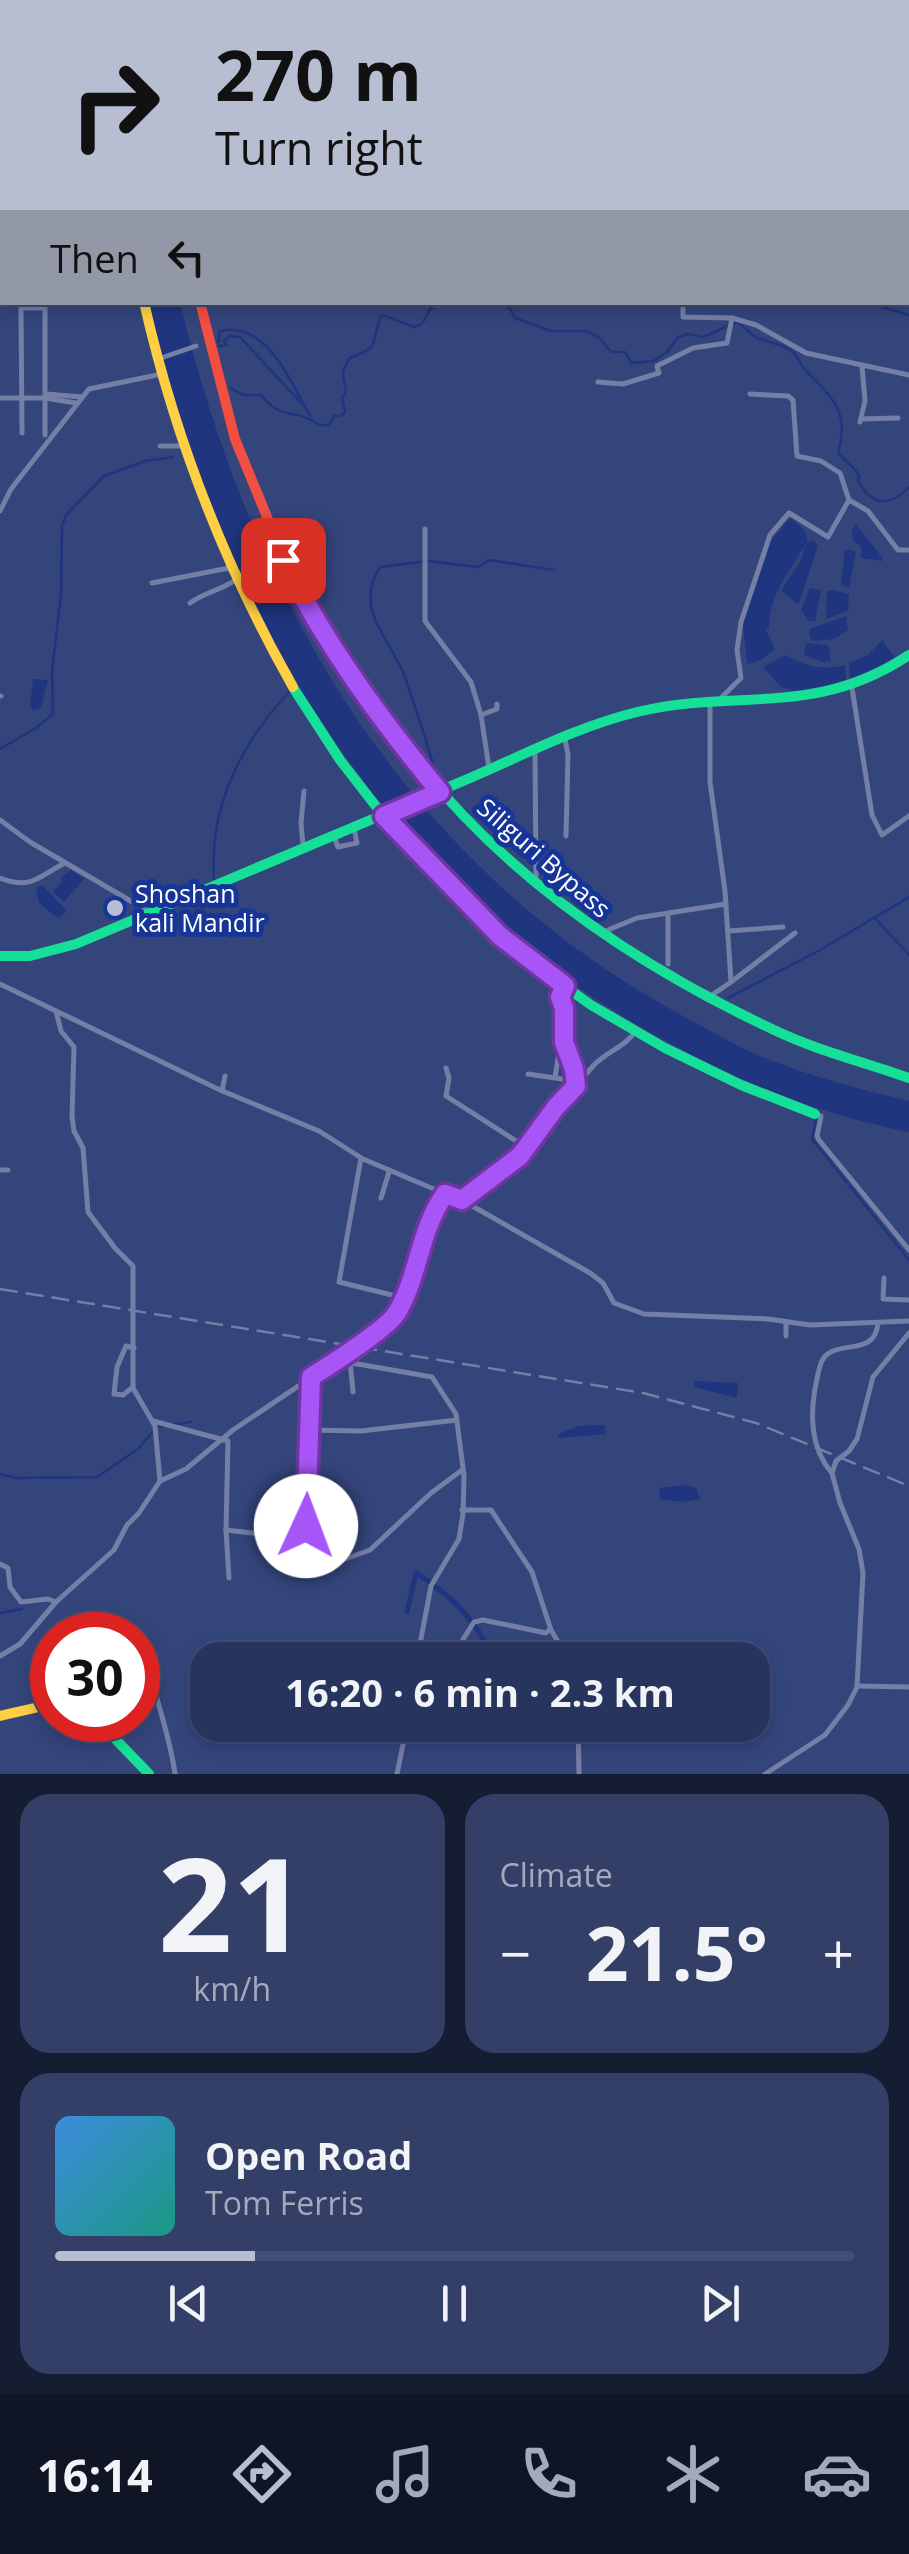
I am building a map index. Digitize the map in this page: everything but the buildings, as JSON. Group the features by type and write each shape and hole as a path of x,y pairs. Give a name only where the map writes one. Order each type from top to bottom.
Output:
{"main road":[{"path":"145,305 185,446 237,579 293,688 336,754 385,815 500,936 565,986 710,1070 818,1115"},
{"name":"Siliguri Bypass","path":"201,305 242,465 299,592 361,692 494,846 576,915 660,972 804,1044 909,1075"},
{"path":"208,305 211,344"},
{"path":"0,956 30,956 63,948 424,798 435,781 490,771 640,711 852,688 880,676 909,656"},
{"path":"435,781 536,877 606,931 720,1002"},
{"path":"0,1716 30,1709"},
{"path":"118,1742 149,1774"}],"street":[{"path":"684,305 683,316 756,326 806,353 909,375"},
{"path":"22,433 21,308 45,308 46,435"},
{"path":"598,382 623,384 658,373 657,366 681,352 726,343 731,322"},
{"path":"159,358 195,346"},
{"path":"862,366 865,402 861,421 898,418"},
{"path":"0,511 11,489 80,400 97,386 162,374"},
{"path":"750,394 788,396 793,400 797,456 821,460 840,473 849,500 868,511 898,550 909,550"},
{"path":"0,398 46,396 80,400"},
{"path":"160,446 185,446"},
{"path":"731,982 726,904 712,808 713,703 741,678 738,639 770,535 789,513 828,537 849,500"},
{"path":"425,529 425,621 471,682 490,771"},
{"path":"152,583 232,567"},
{"path":"190,603 237,579"},
{"path":"852,688 874,820 882,834 909,816"},
{"path":"481,715 496,709 497,704"},
{"path":"565,738 566,836"},
{"path":"536,752 536,877"},
{"path":"304,791 304,848"},
{"path":"0,820 64,863 150,912"},
{"path":"0,878 25,884 64,863"},
{"path":"606,931 637,918 726,904"},
{"path":"668,914 668,964"},
{"path":"728,931 783,926"},
{"path":"720,1002 731,982 795,934"},
{"path":"0,984 222,1091 319,1131 373,1164 498,1218 590,1272 603,1283 614,1302 627,1310 810,1326 909,1321"},
{"path":"565,986 560,997 566,1024 564,1042 575,1084"},
{"path":"56,1011 61,1032 74,1048 72,1116 82,1148 88,1212 133,1266 133,1387 154,1426 160,1481"},
{"path":"555,1077 566,1024"},
{"path":"462,1200 513,1164 575,1084 596,1062 631,1039 636,1030"},
{"path":"446,1068 446,1096 527,1148"},
{"path":"528,1074 575,1084"},
{"path":"222,1091 225,1076"},
{"path":"818,1115 816,1136 909,1250"},
{"path":"373,1164 377,1155"},
{"path":"361,1158 339,1282 404,1298"},
{"path":"381,1198 390,1171"},
{"path":"0,1656 20,1644 114,1550 126,1525 160,1481 186,1469 224,1438 381,1331 397,1315 424,1234 445,1194"},
{"path":"884,1278 883,1299 909,1300"},
{"path":"786,1322 786,1336"},
{"path":"765,1774 824,1734 848,1705 857,1686 863,1573 859,1548 832,1473 819,1454 811,1406 824,1357 840,1348 855,1350 866,1344 878,1324"},
{"path":"832,1473 836,1461 856,1440 873,1378 909,1333"},
{"path":"133,1387 123,1395 114,1394 120,1354 126,1346 134,1348"},
{"path":"346,1354 353,1392"},
{"path":"350,1361 432,1377 457,1420 463,1469 459,1539 432,1584 421,1642"},
{"path":"311,1377 306,1530 310,1542 324,1544 331,1564 370,1550 463,1469"},
{"path":"309,1430 361,1430 457,1420"},
{"path":"154,1426 174,1425 228,1441 226,1530 230,1578"},
{"path":"462,1510 491,1510 500,1520 532,1572 558,1642"},
{"path":"226,1530 274,1534 306,1530"},
{"path":"0,1564 8,1568 10,1587 21,1602 50,1600 52,1608"},
{"path":"461,1642 473,1622 483,1620 536,1633 550,1629"},
{"path":"857,1686 909,1686"},
{"path":"160,1710 172,1748 175,1774"},
{"path":"396,1774 403,1742"},
{"path":"578,1742 579,1774"}],"water":[{"path":"150,305 181,305 211,413 250,519 298,620 355,715 421,803 498,884 585,955 683,1016 757,1055 832,1081 909,1101 909,1132 781,1095 662,1039 562,975 472,902 394,819 326,728 267,630 219,526 180,416"},
{"path":"790,518 805,531 807,542 813,540 818,546 798,605 781,590 800,562 806,544 776,595 766,629 775,649 761,660 747,664 743,624 771,541"},
{"path":"856,524 883,561 861,558 861,547 853,540 852,529"},
{"path":"845,549 856,551 849,588 841,584"},
{"path":"810,588 821,590 815,621 808,621 801,609"},
{"path":"827,591 849,594 848,611 826,619"},
{"path":"846,616 848,630 834,639 810,638 809,629"},
{"path":"882,640 896,659 850,680 849,663 868,655"},
{"path":"806,643 828,645 831,661 804,655"},
{"path":"785,655 814,666 845,665 846,683 794,691 781,687 763,667"},
{"path":"33,679 48,680 41,708 33,710 30,706"},
{"path":"71,870 84,879 64,902 53,892"},
{"path":"42,885 67,911 58,918 39,903 36,887"},
{"path":"693,1381 738,1383 737,1398 694,1387"},
{"path":"604,1425 606,1434 559,1438 558,1434 579,1426"},
{"path":"659,1488 696,1488 700,1499 660,1499"}],"waterway":[{"path":"230,388 243,395 261,395 276,409 329,425 334,416 345,412 342,398 346,392 343,375 347,364 350,358 370,348 380,318 383,315 414,327 422,324 432,305"},
{"path":"508,305 515,318 551,331 587,331 600,338 611,352 625,352 631,363 654,361 678,337 703,337 737,322 755,337 794,353 830,397 842,426 838,452 858,474 867,493 885,501 909,487"},
{"path":"876,305 909,315"},
{"path":"218,342 220,331 237,330 264,344 286,372 310,416"},
{"path":"219,346 227,345 224,341 230,336 240,337 302,404"},
{"path":"0,749 53,714 52,671 61,594 62,526 66,515 104,476 145,461 173,457"},
{"path":"432,773 431,757 406,680 372,612 370,598 380,567 429,561 478,567 489,560 554,570"},
{"path":"214,879 217,827 232,778 256,733 289,692"},
{"path":"728,998 909,897"},
{"path":"876,919 909,955"},
{"path":"819,1106 812,1139 909,1260"},
{"path":"0,1474 16,1478 97,1477 138,1449 157,1427 191,1422"},
{"path":"407,1612 416,1573 462,1610 485,1642"},
{"path":"0,1613 22,1609"}],"railway":[{"path":"0,1289 643,1393 756,1423 909,1486"}],"traffic: fast":[{"path":"446,788 612,719 674,705 776,698 841,687 874,675 909,655"},
{"path":"294,689 340,760 378,809 527,959 591,1005 665,1048 741,1085 815,1114"},
{"path":"420,766 495,847 627,949 772,1029 909,1078"},
{"path":"0,956 30,956 76,944 444,789"},
{"path":"118,1742 149,1774"}],"traffic: slow":[{"path":"145,305 171,403 204,500 245,595 293,687"},
{"path":"0,1716 30,1709"}],"traffic: jam":[{"path":"201,305 235,439 288,568 358,686 420,766"}],"place":[{"name":"Shoshan kali Mandir","path":"115,908"}],"route":[{"path":"283,560 338,659 380,719 440,792 384,816 500,936 565,986 560,997 566,1024 564,1037 576,1086 513,1164 462,1200 445,1194 424,1234 397,1315 381,1331 311,1377 306,1526"}]}
